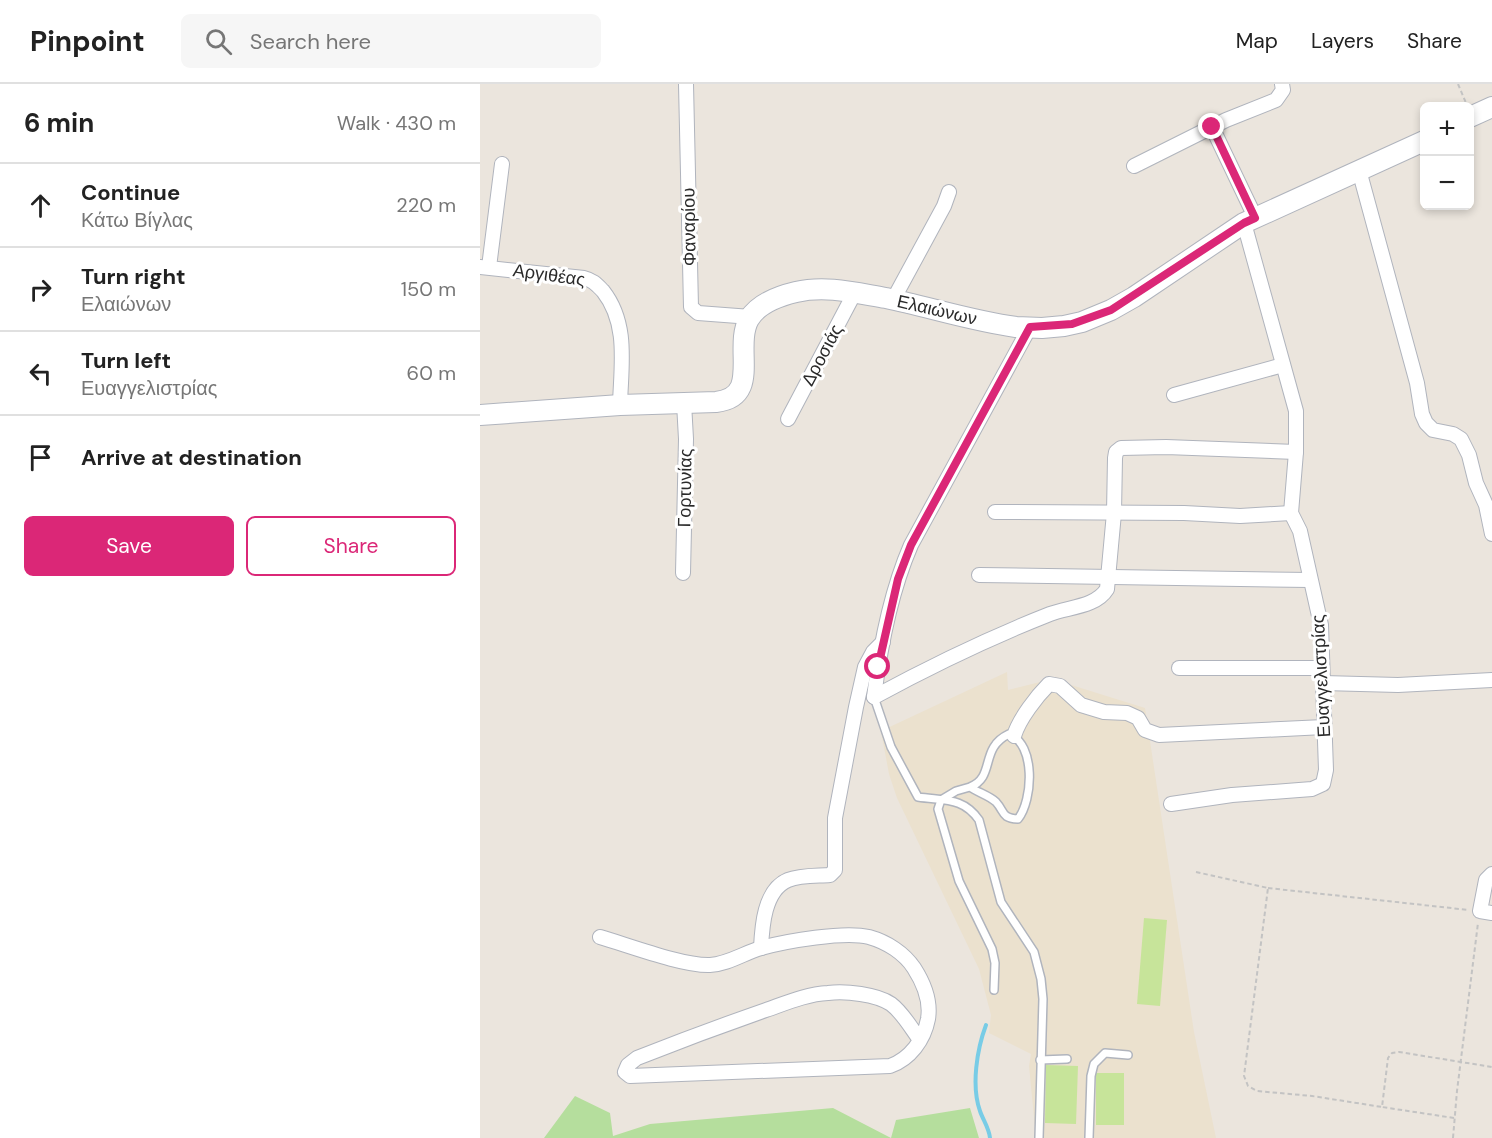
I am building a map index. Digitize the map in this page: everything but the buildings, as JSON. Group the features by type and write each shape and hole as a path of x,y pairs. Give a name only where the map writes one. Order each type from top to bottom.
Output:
{"main road":[{"path":"1474,115 1492,107"},
{"name":"Ελαιώνων","path":"751,317 766,304 793,293 815,290 855,292 1003,325 1030,327 1072,324 1111,310 1250,220 1420,143"},
{"path":"480,415 620,405 723,401 732,398 740,391 743,381 744,337 751,317"}],"street":[{"name":"Φαναρίου","path":"686,84 691,307 698,313 751,317"},
{"path":"1134,166 1212,127 1276,100 1283,90 1282,84"},
{"path":"995,512 1184,513 1240,516 1292,513 1296,411 1283,365 1250,220 1212,127"},
{"path":"484,267 502,164"},
{"path":"1359,170 1417,383 1422,414 1426,423 1434,430 1453,434 1461,439 1469,455 1476,483 1486,505 1492,534"},
{"path":"893,300 945,206 949,192"},
{"name":"Αργιθέας","path":"484,267 584,278 598,285 612,305 620,323 622,345 620,405"},
{"name":"Δροσιάς","path":"788,419 855,292"},
{"path":"874,697 898,579 911,545 1030,327"},
{"path":"1174,395 1283,365"},
{"name":"Γορτυνίας","path":"683,573 686,440 684,403"},
{"path":"874,697 941,661 1006,632 1053,613 1095,601 1103,596 1107,589 1114,513 1114,458 1120,448 1166,447 1296,452"},
{"name":"Ευαγγελιστρίας","path":"1171,804 1232,795 1312,789 1323,784 1326,770 1321,625 1300,531 1292,513"},
{"path":"979,575 1310,580"},
{"path":"761,948 762,924 776,889 788,880 830,875 835,870 836,818 856,707 865,667 873,652 884,640"},
{"path":"1179,668 1322,668"},
{"path":"1323,683 1398,685 1492,680"},
{"path":"1014,736 1017,727 1040,692 1049,684 1060,686 1081,705 1104,712 1127,713 1138,718 1145,730 1159,735 1324,727"},
{"path":"1486,912 1486,880 1492,874"},
{"path":"600,937 702,965 725,963 761,948 817,938 860,936 879,941 895,949 911,963 926,995 928,1017 920,1040 911,1054 890,1066 630,1076 625,1072 628,1065 637,1058 803,998 829,993 862,995 891,1004 920,1040"}],"lane":[{"path":"874,697 891,747 918,797 960,802 972,809 979,820 1001,902 1034,952 1043,999 1039,1138"},
{"path":"970,787 996,802 1001,812 1009,818 1018,819 1024,811 1029,793 1027,756 1022,744 1009,734 999,739 979,784 956,791 941,800 938,809 959,881 992,949 995,963 994,990"},
{"path":"1089,1138 1091,1076 1094,1064 1105,1053 1128,1055"},
{"path":"1040,1060 1067,1059"}],"path":[{"path":"1458,84 1466,102"},
{"path":"1196,872 1268,888 1486,912 1461,1062 1453,1138"},
{"path":"1268,888 1244,1076 1248,1086 1257,1091 1312,1096 1454,1118"},
{"path":"1382,1107 1388,1058 1392,1053 1399,1052 1492,1067"}],"shaded area":[{"path":"1007,672 1008,690 1052,679 1145,708 1194,1032 1216,1138 1036,1138 1029,1066 1031,1054 989,1033 991,1015 979,969 897,798 889,774 881,731"}],"green space":[{"path":"1144,918 1167,920 1160,1006 1137,1004"},
{"path":"1046,1065 1078,1066 1076,1124 1045,1123"},
{"path":"1096,1073 1124,1073 1124,1125 1096,1125"},
{"path":"575,1096 610,1113 613,1136 650,1124 833,1108 891,1138 544,1138"},
{"path":"970,1108 979,1138 891,1138 896,1120"}],"waterway":[{"path":"986,1025 978,1056 976,1090 977,1101 990,1138"}],"route":[{"path":"878,667 898,579 911,545 1030,327 1064,326 1082,322 1111,310 1255,218 1212,127"}]}
